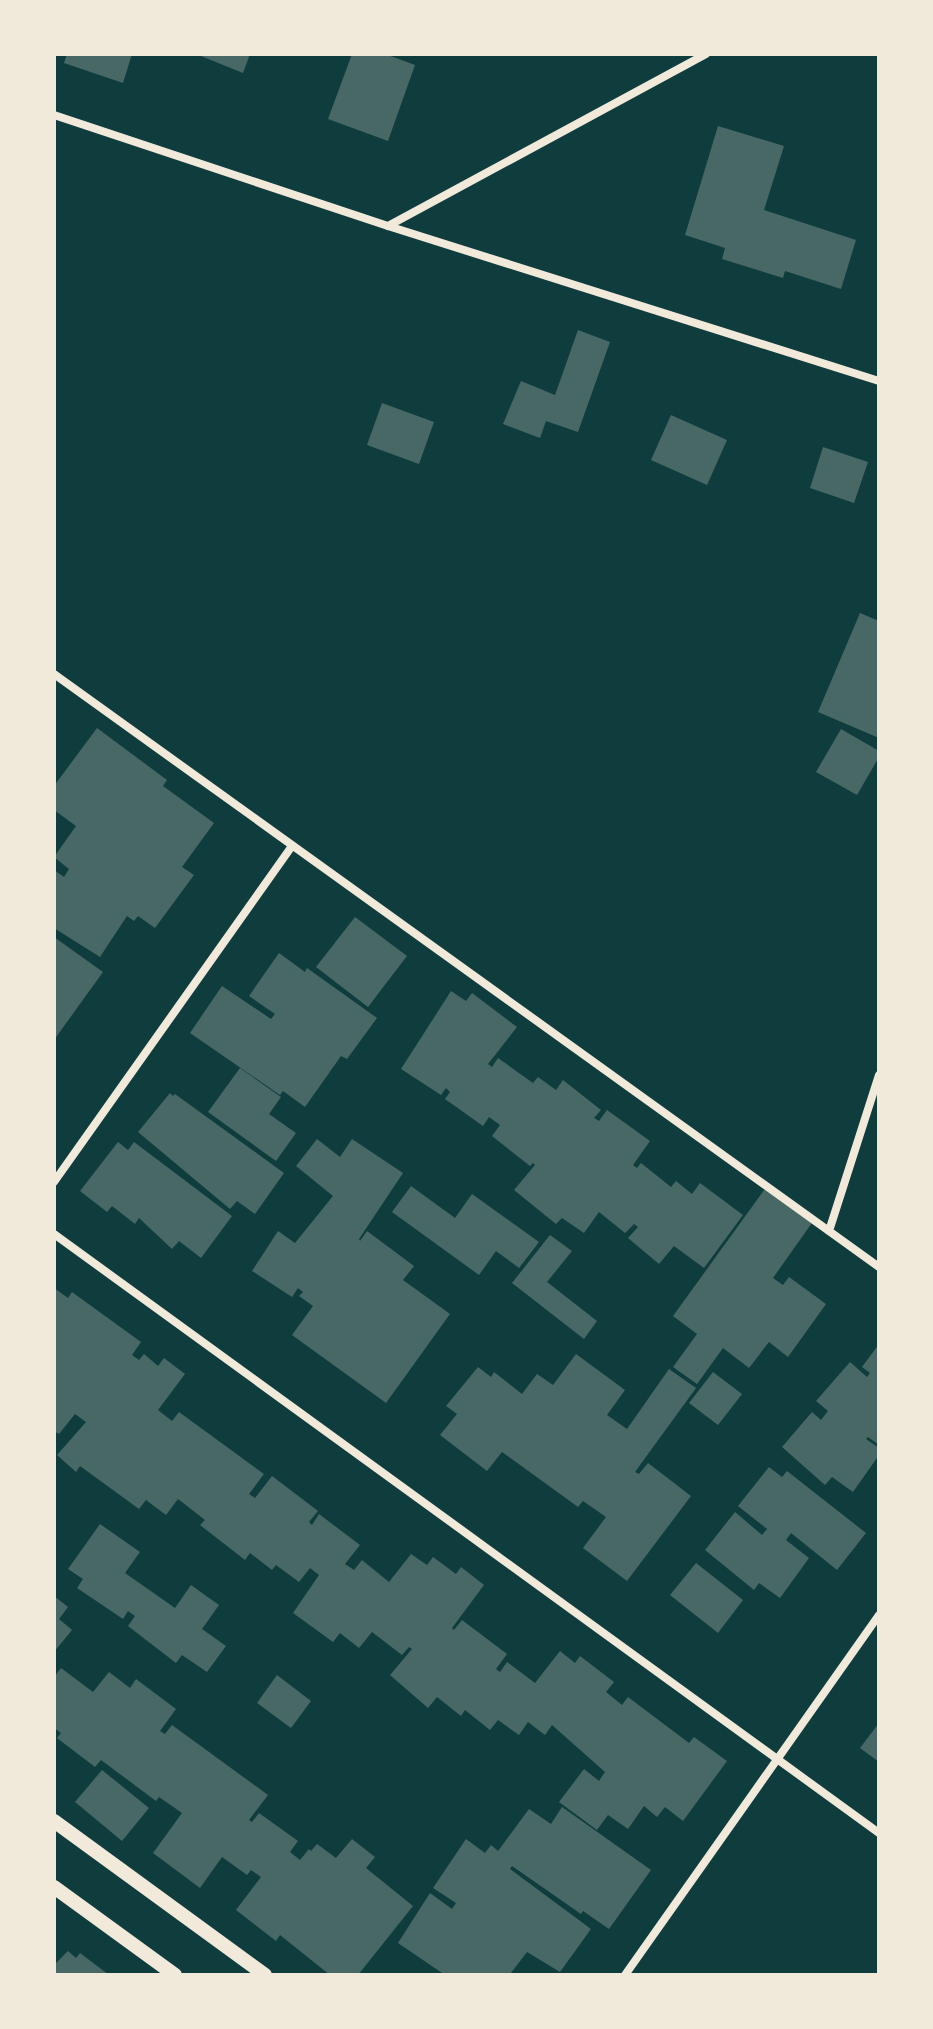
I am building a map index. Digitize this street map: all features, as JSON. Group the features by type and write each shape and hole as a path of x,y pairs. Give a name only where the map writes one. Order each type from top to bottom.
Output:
{"street":[{"path":"388,226 706,54"},
{"path":"54,115 388,226 879,381"},
{"path":"54,674 879,1267"},
{"path":"54,1182 292,846"},
{"path":"829,1231 879,1075"},
{"path":"54,1234 879,1833"},
{"path":"625,1975 879,1615"},
{"path":"54,1821 265,1975"},
{"path":"54,1887 175,1975"}],"building":[{"path":"67,54 132,54 123,83 64,63"},
{"path":"196,54 250,54 243,73"},
{"path":"352,54 385,54 415,65 388,141 328,119"},
{"path":"718,126 784,146 764,210 856,240 841,289 785,271 783,278 722,259 725,248 685,235"},
{"path":"578,330 610,342 578,432 546,421 540,438 503,424 521,381 555,395"},
{"path":"382,403 434,422 419,464 367,445"},
{"path":"671,415 727,440 707,485 651,460"},
{"path":"823,447 868,462 854,503 810,488"},
{"path":"860,613 879,621 879,738 818,712"},
{"path":"97,728 167,780 163,786 214,823 182,867 194,875 155,928 138,916 134,921 127,916 100,957 54,928 54,870 64,877 69,869 54,857 76,826 54,810 54,786"},
{"path":"841,729 879,751 879,757 857,795 816,772"},
{"path":"355,917 407,956 368,1007 316,967"},
{"path":"54,937 103,972 54,1040"},
{"path":"279,953 305,972 307,968 377,1018 347,1059 341,1056 305,1107 283,1091 280,1095 190,1033 222,986 271,1019 275,1014 249,996"},
{"path":"451,991 466,1001 472,993 517,1027 488,1064 492,1067 498,1058 533,1083 538,1077 556,1090 563,1080 601,1110 594,1118 599,1121 607,1110 650,1141 633,1165 637,1168 641,1163 671,1187 676,1181 692,1194 700,1183 743,1215 704,1268 674,1246 659,1264 628,1238 638,1227 634,1224 625,1233 599,1212 584,1233 562,1218 556,1224 514,1190 535,1165 530,1166 492,1136 500,1125 489,1117 483,1126 445,1099 450,1092 446,1088 441,1095 401,1069"},
{"path":"240,1068 281,1097 269,1114 296,1133 276,1161 208,1112"},
{"path":"170,1093 284,1173 255,1214 237,1201 230,1209 138,1132"},
{"path":"317,1139 340,1157 352,1139 403,1173 359,1239 367,1231 414,1266 403,1280 450,1314 386,1403 292,1335 313,1306 299,1296 303,1292 298,1288 292,1297 252,1271 278,1231 295,1243 333,1196 296,1166"},
{"path":"118,1142 128,1150 134,1142 232,1216 201,1258 179,1241 172,1249 139,1218 135,1224 112,1206 107,1212 80,1191"},
{"path":"411,1186 455,1218 472,1194 539,1242 519,1268 496,1251 479,1275 392,1212"},
{"path":"767,1186 814,1220 773,1278 783,1285 789,1277 826,1304 788,1357 769,1342 749,1368 723,1348 697,1384 673,1367 697,1334 673,1316"},
{"path":"550,1235 572,1251 547,1282 597,1321 584,1339 512,1283"},
{"path":"54,1288 68,1298 72,1292 141,1342 132,1355 139,1360 144,1354 158,1366 164,1358 185,1374 158,1410 172,1421 179,1412 264,1474 249,1494 255,1498 272,1476 318,1511 309,1522 312,1525 319,1514 360,1545 345,1564 354,1570 362,1560 389,1582 411,1554 427,1565 433,1557 456,1574 461,1567 484,1585 452,1628 454,1630 462,1620 507,1654 496,1669 500,1672 507,1662 535,1683 560,1651 575,1663 580,1656 614,1682 606,1692 622,1705 628,1697 689,1743 694,1737 727,1761 683,1821 665,1807 657,1817 644,1806 628,1829 608,1815 597,1830 559,1802 584,1769 599,1781 605,1772 552,1725 545,1735 528,1722 519,1735 498,1720 490,1730 465,1710 461,1716 437,1697 428,1708 390,1675 412,1649 409,1647 402,1655 372,1632 359,1648 340,1633 333,1642 293,1613 319,1575 310,1568 299,1582 276,1565 272,1570 250,1553 245,1560 200,1525 205,1520 178,1499 166,1515 146,1500 139,1509 80,1466 76,1472 57,1455 86,1422 75,1414 59,1434 54,1431"},
{"path":"879,1344 879,1445 868,1437 866,1439 879,1448 879,1455 853,1492 832,1477 825,1485 782,1447 812,1412 821,1420 828,1411 816,1401 850,1362 867,1377 870,1373 862,1367"},
{"path":"576,1354 625,1390 607,1415 627,1429 669,1369 696,1388 635,1472 639,1474 648,1463 691,1496 627,1581 583,1548 606,1517 583,1501 578,1507 502,1452 487,1471 440,1435 457,1414 446,1406 478,1367 491,1377 494,1372 522,1394 537,1374 553,1385"},
{"path":"713,1372 742,1394 718,1425 689,1403"},
{"path":"769,1467 782,1477 787,1471 866,1533 837,1570 791,1533 786,1540 809,1558 780,1598 759,1583 754,1590 705,1550 735,1512 762,1535 767,1529 738,1506"},
{"path":"100,1524 140,1552 125,1573 175,1608 191,1585 219,1605 202,1629 226,1646 207,1672 182,1655 176,1663 128,1626 135,1616 128,1611 123,1619 77,1588 83,1579 68,1569"},
{"path":"696,1563 743,1600 718,1633 670,1595"},
{"path":"54,1596 68,1607 59,1619 72,1630 54,1652"},
{"path":"61,1668 93,1692 109,1672 130,1688 136,1679 176,1709 160,1731 165,1734 172,1725 268,1795 249,1820 252,1822 259,1813 298,1841 290,1852 300,1860 317,1844 336,1858 352,1839 375,1857 366,1868 413,1906 358,1975 330,1975 280,1935 276,1941 236,1910 261,1877 251,1870 247,1875 222,1857 200,1888 153,1853 182,1813 159,1797 156,1801 101,1760 95,1767 57,1738 61,1733 54,1728 54,1677"},
{"path":"277,1675 311,1701 291,1728 257,1703"},
{"path":"879,1723 879,1762 860,1748"},
{"path":"102,1770 149,1808 122,1841 75,1802"},
{"path":"562,1807 651,1870 609,1929 583,1911 581,1914 512,1866 510,1869 591,1929 560,1972 527,1952 511,1973 514,1975 445,1975 398,1943 430,1893 452,1909 456,1903 433,1888 466,1839 485,1853 491,1845 498,1851 529,1809 551,1824"},
{"path":"68,1951 76,1958 80,1953 109,1975 54,1975 54,1965"}]}
